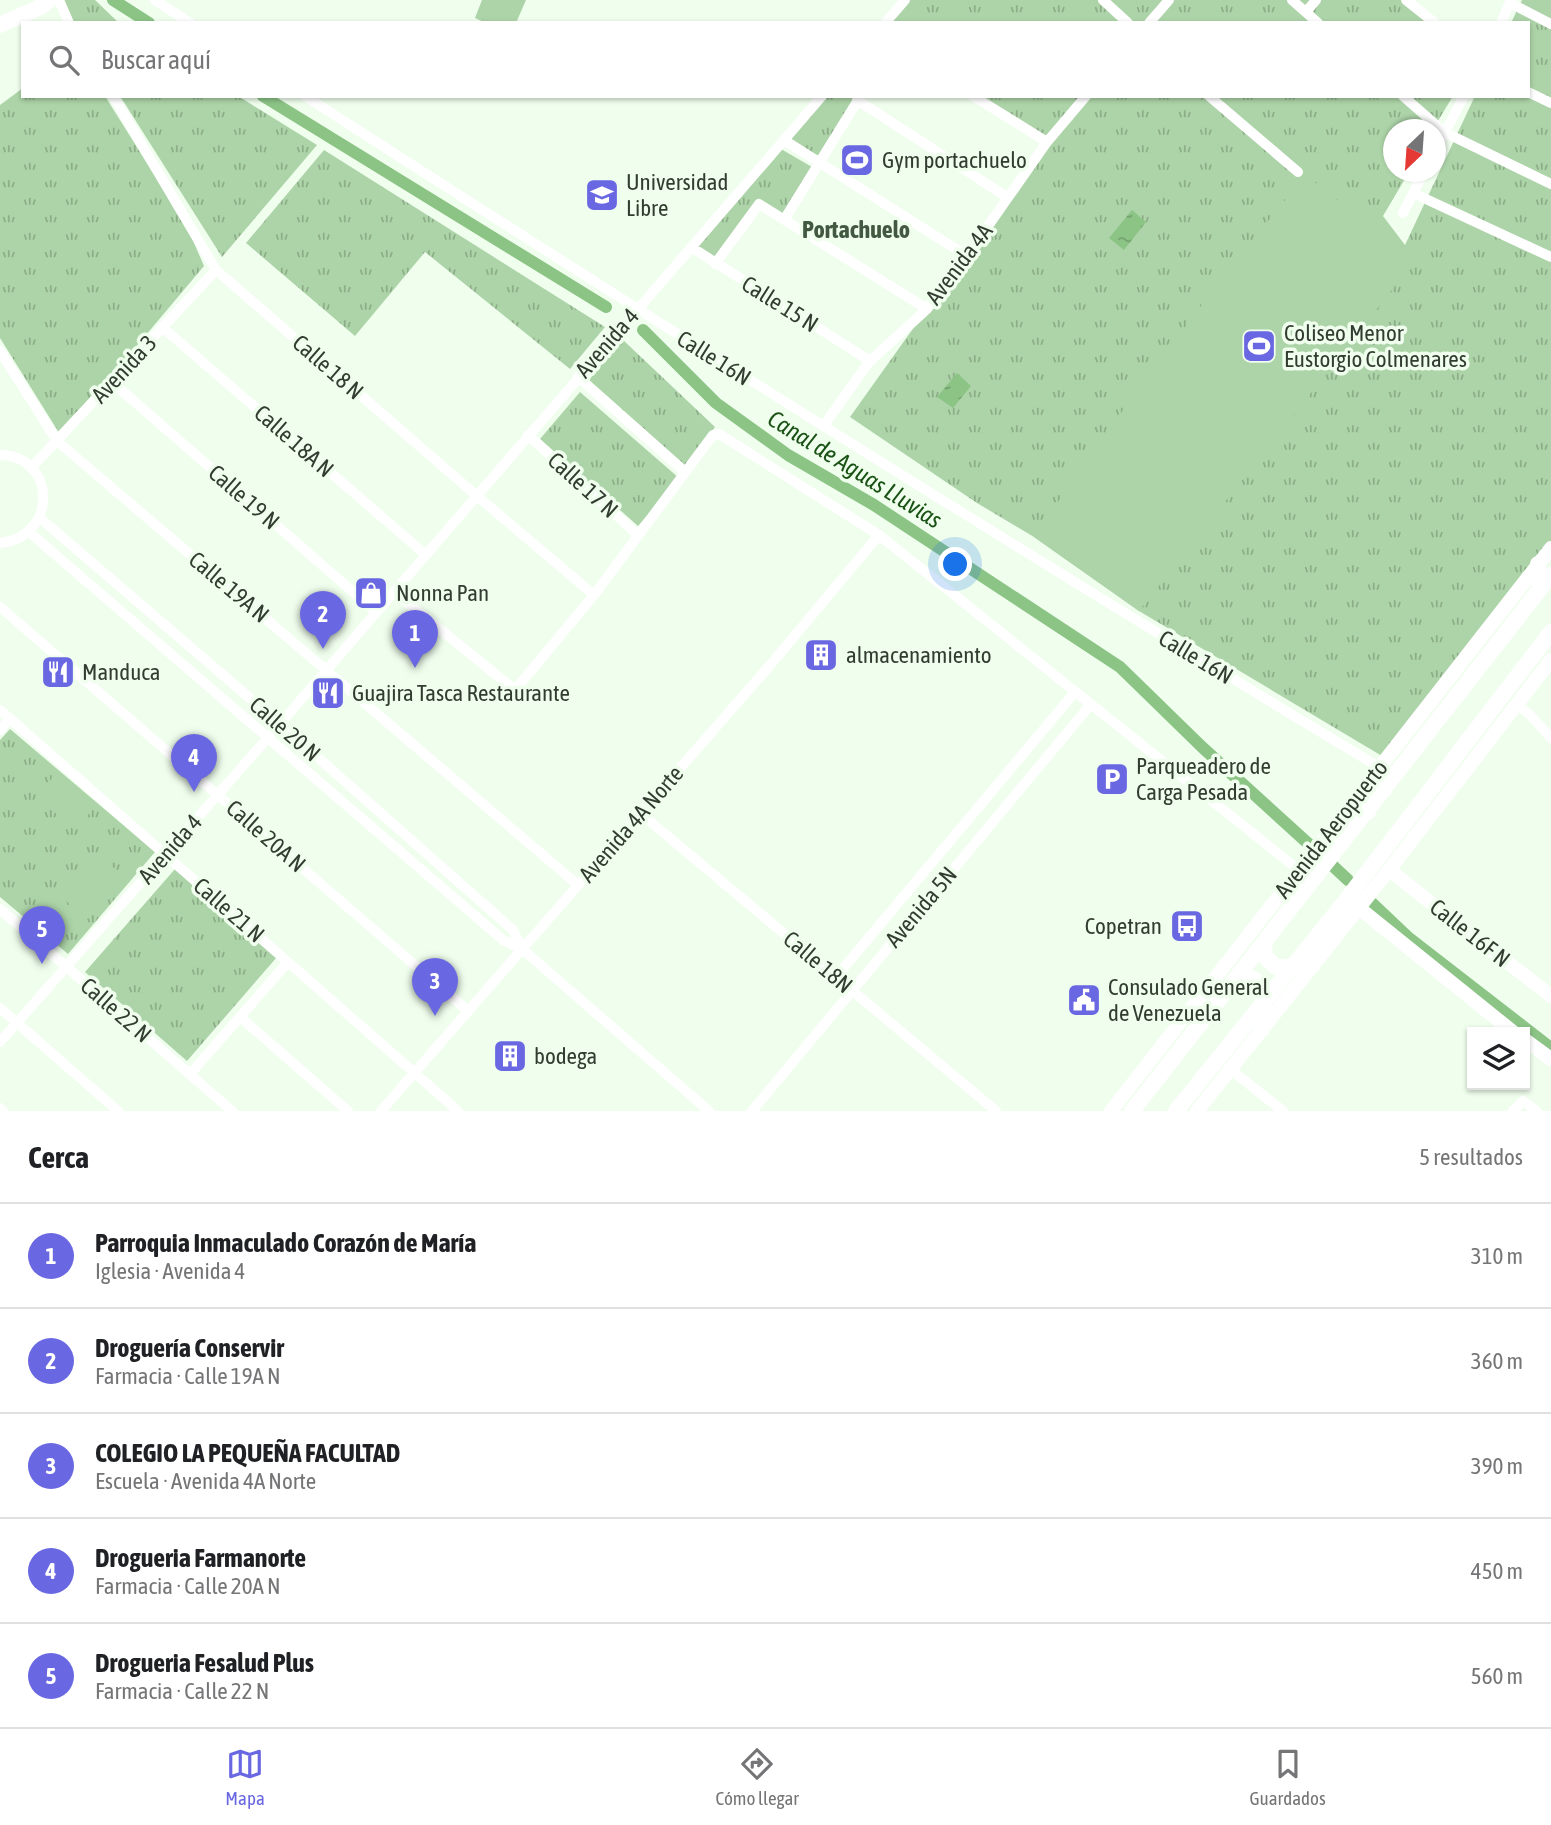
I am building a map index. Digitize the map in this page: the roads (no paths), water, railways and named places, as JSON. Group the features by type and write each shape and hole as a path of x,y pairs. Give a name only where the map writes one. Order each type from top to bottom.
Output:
{"main road":[{"path":"0,25 50,0"},
{"path":"1538,564 1540,589"},
{"name":"Avenida Aeropuerto","path":"1132,1111 1551,575"},
{"path":"1177,1111 1357,886 1551,632"},
{"path":"1368,812 1362,791 1384,790"},
{"path":"1264,942 1265,957 1276,967 1312,966"},
{"path":"1233,983 1248,978 1261,986 1264,1001 1262,1029"}],"street":[{"path":"59,0 68,21"},
{"path":"155,0 187,21"},
{"path":"887,21 905,0"},
{"path":"1103,0 1126,21"},
{"path":"1151,21 1168,0"},
{"path":"1292,0 1316,21"},
{"path":"1306,12 1316,0"},
{"path":"1406,0 1432,21"},
{"path":"1501,21 1510,2 1551,24"},
{"path":"1530,93 1551,103"},
{"name":"Calle 18 N","path":"114,98 216,270 594,595"},
{"name":"Calle 16N","path":"308,98 636,310 1176,645 1380,767"},
{"name":"Avenida 4","path":"0,1042 280,724 820,98"},
{"path":"784,220 859,98 1007,197"},
{"path":"976,98 1046,142"},
{"name":"Avenida 4A","path":"824,425 870,360 927,309 967,257 1046,142 1084,98"},
{"path":"1211,98 1298,172"},
{"path":"1405,98 1429,119"},
{"path":"1446,128 1463,98"},
{"path":"1446,133 1551,184"},
{"path":"784,140 967,257"},
{"path":"1403,213 1419,182"},
{"path":"1413,193 1551,257"},
{"path":"715,264 759,204 927,309"},
{"name":"Calle 15 N","path":"691,247 870,360"},
{"name":"Avenida 3","path":"31,468 216,270"},
{"name":"Calle 18A N","path":"162,327 426,555"},
{"name":"Calle 19A N","path":"0,351 57,441 578,885"},
{"path":"578,377 685,472"},
{"name":"Calle 19 N","path":"112,382 376,612"},
{"path":"394,592 515,690 594,595 713,435 719,434 879,535 1300,871"},
{"name":"Calle 17 N","path":"528,435 638,535"},
{"path":"0,455 19,459 31,468 39,479 44,505 40,518 29,532 16,540 0,543"},
{"name":"Calle 20 N","path":"40,518 280,724 513,930 522,949"},
{"name":"Calle 20 N","path":"29,532 503,940 522,949 709,1111"},
{"name":"Avenida 4A Norte","path":"381,1111 771,664 879,535"},
{"name":"Avenida Aeropuerto","path":"1111,1111 1551,548"},
{"name":"Calle 20A N","path":"0,607 468,1011"},
{"path":"1197,1111 1389,870 1551,660"},
{"name":"Avenida 5N","path":"836,976 1075,692"},
{"name":"Avenida 5N","path":"752,1111 1091,704"},
{"path":"1517,704 1551,738"},
{"name":"Calle 21 N","path":"0,710 458,1111"},
{"path":"0,730 10,718"},
{"name":"Calle 18N","path":"640,813 996,1111"},
{"name":"Calle 16F N","path":"1389,870 1551,996"},
{"path":"1359,908 1507,1027"},
{"name":"Calle 22 N","path":"0,909 232,1111"},
{"path":"190,1074 288,962"},
{"path":"0,1008 118,1111"},
{"path":"240,1017 348,1111"},
{"path":"1530,1044 1551,1059"},
{"path":"1230,1069 1283,1111"},
{"path":"1513,1111 1524,1101 1537,1111"}],"water":[{"path":"1132,210 1146,222 1124,250 1109,238"},
{"path":"957,373 971,386 953,408 937,397"}],"waterway":[{"name":"Canal de Aguas Lluvias","path":"113,0 146,21"},
{"name":"Canal de Aguas Lluvias","path":"266,98 606,307"},
{"name":"Canal de Aguas Lluvias","path":"643,330 716,403 788,455 874,505 1120,667 1202,747 1312,847"},
{"name":"Canal de Aguas Lluvias","path":"1333,866 1348,880"},
{"name":"Canal de Aguas Lluvias","path":"1372,903 1409,938 1551,1048"}],"place":[{"name":"Gym portachuelo","path":"857,160"},
{"name":"Universidad Libre","path":"602,195"},
{"name":"Coliseo Menor Eustorgio Colmenares","path":"1259,346"},
{"name":"Nonna Pan","path":"371,593"},
{"name":"Droguería Conservir","path":"323,649"},
{"name":"almacenamiento","path":"821,655"},
{"name":"Parroquia Inmaculado Corazón de María","path":"415,668"},
{"name":"Manduca","path":"58,672"},
{"name":"Guajira Tasca Restaurante","path":"328,693"},
{"name":"Parqueadero de Carga Pesada","path":"1112,779"},
{"name":"Drogueria Farmanorte","path":"194,792"},
{"name":"Copetran","path":"1187,926"},
{"name":"Drogueria Fesalud Plus","path":"42,964"},
{"name":"Consulado General de Venezuela","path":"1084,1000"},
{"name":"COLEGIO LA PEQUEÑA FACULTAD","path":"435,1016"},
{"name":"bodega","path":"510,1056"}],"district":[{"name":"Portachuelo","path":"856,229"}]}
